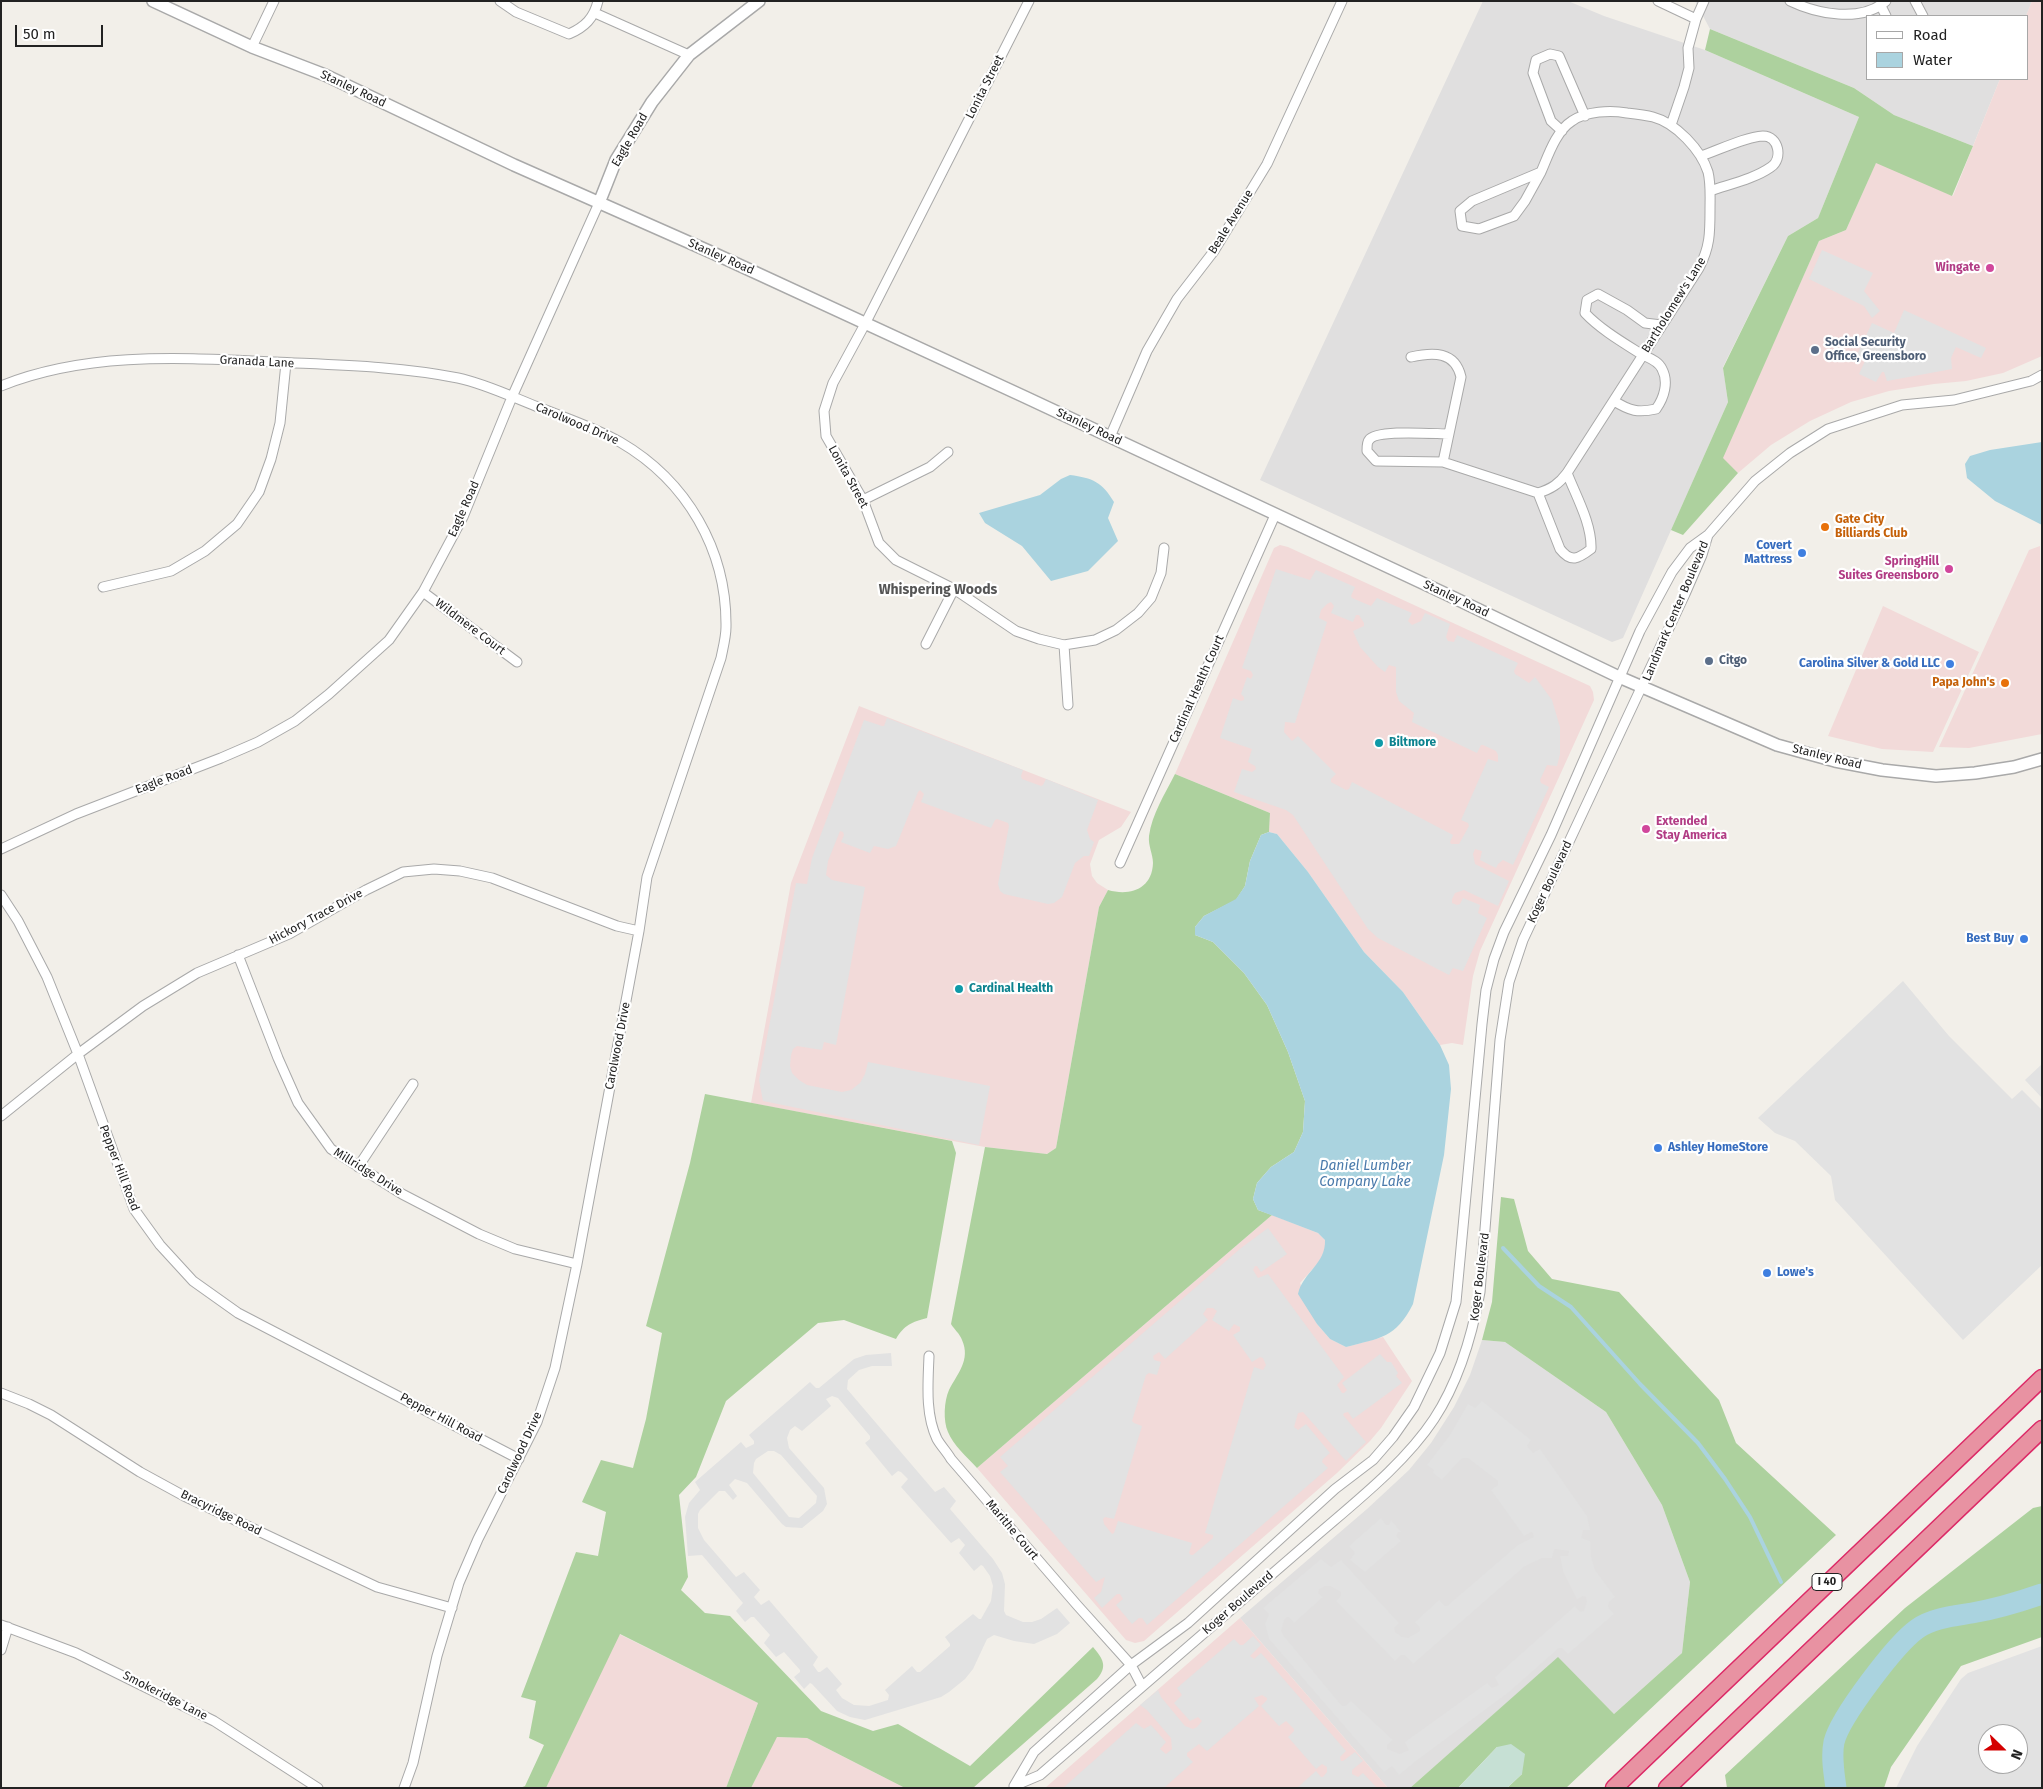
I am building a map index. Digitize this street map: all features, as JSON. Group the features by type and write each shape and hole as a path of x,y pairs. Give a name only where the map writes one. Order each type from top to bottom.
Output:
{"highway":[{"name":"I 40","path":"1614,1788 2042,1378"},
{"path":"1667,1788 2042,1429"},
{"path":"1981,1487 2042,1438"}],"street":[{"name":"Stanley Road","path":"153,1 252,46 325,75 458,139 713,253 1446,594 1618,678 1777,745 1834,761 1882,770 1936,776 2014,767 2042,759"},
{"path":"252,46 274,1"},
{"path":"500,1 516,12 569,34 578,30 595,13 598,1"},
{"name":"Eagle Road","path":"1,849 76,814 258,742 295,721 329,694 390,640 423,592 463,517 512,397 621,152 652,102 690,55 758,1"},
{"name":"Lonita Street","path":"1029,1 865,324 833,383 824,411 826,436 863,500 879,543 896,560 954,589 1016,631 1039,639 1064,645 1095,640 1116,630 1138,613 1151,598 1161,573 1164,548"},
{"name":"Beale Avenue","path":"1110,437 1147,351 1177,300 1214,251 1266,164 1342,1"},
{"path":"1658,1 1696,19"},
{"path":"1670,126 1684,87 1689,68 1688,48 1696,19 1704,1"},
{"path":"1790,1 1830,15 1856,14 1883,3"},
{"path":"1915,1 1923,15"},
{"path":"595,13 690,55"},
{"path":"1562,132 1551,121 1533,73 1536,60 1550,54 1559,56 1585,116"},
{"name":"Bartholomew's Lane","path":"1538,493 1550,490 1567,473 1699,268 1710,241 1708,172 1701,156 1687,139 1670,126 1655,118 1618,112 1592,113 1572,120 1562,132 1541,172 1525,201 1514,216 1479,229 1462,226 1460,211 1472,201 1541,172"},
{"path":"1701,156 1766,136 1777,145 1778,161 1772,167 1710,191"},
{"path":"1614,401 1628,410 1644,412 1656,409 1663,398 1665,381 1663,370 1657,362 1642,355 1592,321 1585,312 1587,300 1598,294 1627,310 1645,323 1661,325"},
{"path":"1411,356 1434,354 1446,356 1454,361 1459,368 1461,377 1443,462"},
{"name":"Granada Lane","path":"1,386 67,366 143,359 407,369 460,378 512,397"},
{"path":"102,587 171,571 205,551 236,524 258,492 271,459 280,423 286,363"},
{"name":"Landmark Center Boulevard","path":"1618,678 1640,631 1672,572 1690,548 1708,535 1755,481 1790,453 1828,429 1902,405 1954,400 2031,381 2042,375"},
{"name":"Carolwood Drive","path":"404,1788 414,1763 437,1656 462,1574 537,1422 555,1368 577,1264 639,931 647,878 722,658 726,628 723,589 717,562 705,528 672,483 621,443 590,427 512,397"},
{"path":"1449,434 1391,433 1374,435 1369,440 1367,452 1376,461 1443,462 1538,493 1560,549 1566,556 1574,558 1591,549 1591,540 1583,512 1567,473"},
{"path":"863,500 930,467 948,452"},
{"name":"Cardinal Health Court","path":"1120,863 1275,515"},
{"name":"Landmark Center Boulevard","path":"1642,687 1700,562 1708,535"},
{"path":"926,644 954,589"},
{"name":"Wildmere Court","path":"423,592 517,662"},
{"path":"1064,645 1068,705"},
{"name":"Koger Boulevard","path":"1013,1787 1034,1752 1131,1665 1188,1623 1335,1489 1373,1460 1393,1437 1414,1406 1440,1353 1456,1302 1482,1024 1486,990 1494,959 1504,932 1554,827 1618,678"},
{"name":"Koger Boulevard","path":"1013,1787 1040,1775 1409,1453 1434,1419 1449,1393 1474,1326 1480,1292 1500,1040 1509,982 1523,940 1642,687"},
{"name":"Hickory Trace Drive","path":"1,1116 78,1054 143,1006 197,973 289,934 366,890 403,872 434,869 460,871 492,878 617,926 639,931"},
{"name":"Pepper Hill Road","path":"1,896 18,921 47,977 78,1054 134,1209 160,1245 193,1281 238,1313 519,1458"},
{"name":"Millridge Drive","path":"238,955 298,1104 332,1149 402,1194 479,1234 515,1249 577,1264"},
{"path":"358,1167 413,1084"},
{"name":"Marithe Court","path":"929,1356 928,1393 930,1414 937,1439 951,1459 1070,1598 1131,1665 1142,1686"},
{"name":"Bracyridge Road","path":"1,1394 30,1404 51,1415 140,1472 184,1496 377,1587 452,1608"},
{"path":"1,1650 5,1626"},
{"name":"Smokeridge Lane","path":"5,1626 76,1653 214,1721 318,1788"}],"shaded area":[{"path":"1483,1 1568,1 1604,16 1705,50 1859,117 1818,218 1788,236 1723,367 1728,402 1623,638 1612,642 1260,480"},
{"path":"1695,1 2032,1 2026,15 1866,15 1866,80 2000,80 1973,146 1894,115 1854,88 1710,29"},
{"path":"2032,1 2042,1 2042,356 2003,373 1966,381 1889,391 1851,402 1810,421 1771,445 1738,473 1722,458 1819,241 1846,230 1876,162 1953,196 2000,80 2028,80 2028,15 2026,15"},
{"path":"1822,250 1873,273 1864,291 1880,311 1872,318 1864,306 1809,279"},
{"path":"1904,310 1986,348 1981,358 1956,347 1951,358 1952,369 1887,381 1884,372 1882,372 1876,382 1859,374 1865,361 1856,357 1872,323 1894,333"},
{"path":"1280,545 1590,686 1593,692 1594,700 1480,951 1473,976 1463,1045 1452,1043 1440,1045 1403,992 1364,952 1308,872 1277,834 1269,832 1270,813 1175,774 1274,548"},
{"path":"2040,546 2042,734 1969,748 1939,747 2029,550"},
{"path":"1276,569 1310,580 1316,570 1355,587 1352,598 1371,606 1377,598 1412,613 1408,621 1412,625 1421,621 1425,613 1450,624 1446,637 1448,641 1454,642 1457,635 1518,663 1514,671 1515,674 1529,683 1535,677 1552,700 1560,727 1560,754 1557,766 1547,765 1540,780 1541,783 1549,787 1513,865 1503,860 1496,868 1480,860 1482,851 1475,849 1473,854 1475,864 1509,881 1498,906 1464,890 1455,893 1452,899 1452,903 1457,905 1460,904 1463,898 1480,905 1478,913 1487,918 1463,971 1453,968 1449,975 1378,938 1368,929 1293,815 1286,810 1234,792 1242,769 1252,772 1256,769 1255,766 1248,762 1252,749 1220,738 1233,698 1241,701 1244,700 1241,694 1247,677 1251,679 1253,675 1251,671 1242,668","holes":["1331,602 1334,606 1331,613 1353,622 1356,615 1359,615 1364,626 1353,631 1360,647 1378,667 1385,672 1389,665 1396,667 1396,692 1399,701 1414,713 1412,722 1477,753 1481,745 1496,751 1498,762 1488,759 1461,820 1468,823 1469,826 1459,844 1451,844 1453,835 1352,782 1349,789 1346,790 1331,782 1331,779 1336,774 1298,736 1292,741 1284,732 1285,722 1295,723 1327,622 1319,618 1321,610"]},
{"path":"1883,606 1979,652 1933,752 1882,749 1828,736"},
{"path":"859,706 1131,812 1121,827 1099,840 1090,864 1092,876 1097,883 1108,890 1099,907 1056,1148 1047,1154 985,1147 751,1103 791,883"},
{"path":"887,718 1023,770 1022,779 1041,786 1046,779 1098,800 1087,830 1090,839 1094,842 1089,856 1084,856 1075,863 1062,897 1054,903 1048,904 1004,894 1000,891 998,884 1008,823 997,819 991,828 921,802 924,794 920,790 896,846 888,849 874,846 870,853 841,842 844,835 840,831 828,861 826,875 832,880 865,887 836,1045 824,1042 822,1050 797,1046 793,1049 791,1055 790,1066 792,1073 807,1085 842,1092 851,1090 860,1083 868,1062 990,1086 979,1145 763,1101 759,1080 796,883 807,884 812,858 864,720 884,726"},
{"path":"1903,981 1949,1036 2012,1099 2022,1090 2042,1110 2042,1265 1963,1340 1835,1200 1831,1176 1795,1141 1775,1133 1758,1118"},
{"path":"2042,1064 2042,1098 2025,1080"},
{"path":"1272,1215 1318,1233 1325,1240 1325,1250 1320,1261 1300,1283 1317,1324 1330,1339 1346,1347 1383,1337 1412,1381 1381,1428 1337,1473 1144,1641 1135,1643 1126,1640 977,1468"},
{"path":"1268,1228 1287,1254 1261,1272 1257,1266 1253,1270 1258,1278 1268,1274 1344,1377 1337,1385 1342,1393 1347,1390 1342,1383 1380,1354 1387,1362 1391,1362 1398,1373 1396,1376 1402,1383 1353,1419 1348,1412 1344,1413 1343,1415 1366,1442 1346,1461 1303,1412 1298,1413 1294,1427 1298,1430 1306,1424 1330,1453 1322,1462 1328,1468 1147,1625 1142,1618 1139,1618 1132,1624 1116,1605 1123,1599 1120,1594 1117,1594 1102,1608 1094,1598 1101,1592 1105,1577 1096,1582 1000,1472 1008,1466 1000,1457 1241,1248","holes":["1207,1308 1213,1308 1217,1311 1212,1320 1229,1331 1234,1324 1240,1327 1240,1331 1233,1335 1252,1362 1260,1357 1263,1358 1266,1365 1263,1370 1254,1367 1205,1533 1213,1535 1213,1538 1191,1555 1189,1553 1192,1543 1118,1521 1112,1534 1104,1524 1103,1519 1105,1517 1114,1519 1142,1426 1132,1421 1146,1375 1149,1373 1157,1375 1161,1362 1154,1360 1153,1356 1159,1352 1165,1359 1208,1320 1203,1314"]},
{"path":"1482,1340 1505,1342 1606,1412 1662,1505 1690,1582 1682,1653 1614,1714 1558,1658 1410,1788 1388,1788 1240,1618 1367,1509 1409,1470 1431,1443 1454,1407 1470,1375"},
{"path":"891,1353 892,1366 872,1366 859,1370 848,1380 847,1389 935,1492 944,1487 956,1501 950,1509 993,1559 1002,1573 1005,1584 1004,1611 1006,1615 1023,1622 1032,1622 1041,1619 1057,1608 1070,1623 1057,1634 1034,1644 994,1635 987,1639 973,1669 965,1679 949,1692 941,1697 865,1720 850,1717 837,1711 812,1684 810,1683 804,1689 794,1677 800,1670 784,1652 776,1657 764,1643 770,1635 754,1617 745,1622 736,1611 743,1603 702,1555 688,1556 685,1517 689,1503 700,1490 695,1482 741,1442 746,1448 754,1444 749,1435 810,1382 816,1388 819,1388 854,1359 866,1355","holes":["832,1396 838,1398 870,1436 870,1439 865,1443 892,1476 898,1471 908,1479 901,1487 951,1543 959,1538 965,1545 959,1553 974,1571 981,1565 983,1566 990,1576 993,1586 991,1601 981,1619 973,1614 945,1637 950,1646 920,1672 917,1672 912,1666 885,1690 889,1695 888,1700 869,1706 854,1705 842,1698 836,1690 842,1684 827,1667 818,1672 813,1665 818,1657 769,1600 761,1605 754,1597 760,1590 744,1572 736,1577 704,1540 698,1528 698,1514 700,1510 719,1491 725,1491 733,1500 737,1496 729,1485 735,1479 747,1483 786,1527 802,1528 823,1511 827,1504 824,1488 789,1448 787,1438 790,1430 795,1426 802,1431 831,1406 826,1399","768,1451 774,1451 781,1455 817,1496 816,1503 799,1518 789,1517 753,1473 756,1459"]},
{"path":"1482,1401 1531,1440 1527,1446 1533,1453 1540,1449 1587,1516 1590,1530 1583,1530 1581,1538 1590,1541 1591,1557 1595,1570 1615,1597 1609,1602 1608,1607 1614,1614 1568,1654 1562,1648 1559,1648 1509,1692 1399,1775 1392,1766 1384,1772 1269,1639 1265,1624 1269,1614 1263,1608 1321,1559 1331,1567 1341,1560 1399,1623 1394,1628 1395,1632 1402,1637 1408,1638 1420,1631 1415,1622 1439,1600 1447,1606 1518,1545 1534,1537 1531,1532 1524,1536 1491,1490 1498,1485 1498,1481 1468,1458 1463,1458 1459,1461 1442,1480 1427,1465 1450,1435 1468,1404 1475,1408","holes":["1554,1549 1569,1551 1568,1556 1560,1556 1563,1571 1577,1599 1583,1596 1586,1597 1587,1601 1584,1611 1580,1612 1575,1606 1495,1677 1499,1685 1492,1688 1487,1683 1405,1742 1409,1750 1400,1754 1387,1749 1387,1745 1393,1740 1351,1701 1342,1706 1281,1631 1284,1620 1287,1617 1294,1623 1323,1597 1318,1593 1319,1589 1330,1586 1341,1592 1341,1596 1336,1601 1395,1661 1401,1655 1405,1655 1413,1664 1525,1566 1542,1558 1552,1558"]},
{"path":"1381,1518 1386,1525 1389,1525 1391,1520 1401,1532 1398,1532 1396,1536 1401,1541 1365,1572 1350,1560 1355,1553 1349,1546"},
{"path":"1240,1618 1388,1788 1045,1788"},
{"path":"619,1634 758,1703 726,1788 546,1788"},
{"path":"1253,1636 1261,1645 1250,1656 1254,1659 1261,1653 1346,1751 1340,1757 1341,1761 1355,1752 1363,1761 1352,1770 1352,1774 1358,1777 1363,1773 1377,1788 1297,1788 1316,1771 1323,1777 1327,1772 1327,1767 1322,1764 1316,1769 1288,1737 1294,1729 1286,1721 1279,1726 1261,1706 1267,1700 1262,1695 1254,1698 1259,1706 1207,1751 1199,1744 1187,1753 1187,1756 1193,1762 1164,1788 1063,1788 1136,1723 1144,1729 1151,1725 1166,1742 1160,1749 1166,1754 1172,1749 1171,1738 1147,1710 1140,1705 1158,1690 1161,1697 1185,1726 1193,1729 1197,1727 1202,1721 1198,1717 1190,1721 1174,1703 1182,1695 1177,1688 1234,1639 1240,1645 1243,1645"},
{"path":"2042,1646 2042,1788 1896,1788 1917,1746 1961,1679 1968,1673"},
{"path":"776,1737 807,1738 905,1788 751,1788"}],"green space":[{"path":"1710,29 1854,88 1894,115 1973,146 1952,196 1876,163 1846,230 1819,241 1723,458 1738,473 1683,535 1671,530 1728,402 1723,368 1788,236 1818,218 1859,117 1705,50"},
{"path":"1175,774 1270,813 1269,832 1261,835 1250,861 1245,886 1236,900 1204,916 1195,927 1195,935 1213,942 1244,973 1267,1005 1288,1052 1305,1101 1303,1132 1294,1152 1271,1167 1257,1183 1253,1199 1258,1210 1272,1215 977,1468 950,1437 945,1422 945,1411 949,1390 962,1366 965,1354 962,1340 951,1324 985,1147 1047,1154 1056,1148 1099,907 1108,890 1124,892 1138,889 1144,885 1152,872 1153,863 1149,836 1159,804"},
{"path":"705,1094 952,1141 956,1153 927,1318 909,1325 902,1330 896,1339 844,1320 818,1323 726,1401 696,1477 679,1495 688,1577 681,1590 705,1613 730,1616 821,1711 873,1731 898,1724 970,1766 1093,1647 1103,1663 1102,1670 1097,1679 973,1788 905,1788 807,1738 777,1737 751,1788 726,1788 758,1703 620,1634 546,1788 520,1788 525,1786 544,1745 529,1738 536,1701 521,1697 576,1552 598,1556 606,1512 582,1502 601,1460 633,1468 646,1419 662,1333 646,1326 690,1163"},
{"path":"1501,1197 1514,1199 1528,1251 1552,1279 1619,1292 1719,1400 1736,1443 1836,1535 1566,1788 1507,1788 1522,1774 1497,1747 1458,1788 1410,1788 1558,1657 1614,1714 1682,1653 1690,1582 1662,1505 1606,1412 1505,1342 1482,1340 1492,1302"},
{"path":"2042,1506 2042,1637 1961,1666 1891,1767 1884,1788 1727,1788 1725,1775 1905,1608 2033,1508"},
{"path":"1511,1744 1525,1754 1522,1774 1507,1788 1458,1788 1497,1747"}],"water":[{"path":"2042,442 2042,525 1995,501 1967,478 1965,464 1970,456 1990,450"},
{"path":"1070,475 1096,482 1110,495 1114,502 1108,518 1118,541 1088,571 1051,581 1022,546 985,523 979,513 1040,495 1061,479"},
{"name":"Daniel Lumber Company Lake","path":"1269,832 1277,834 1308,872 1364,952 1403,992 1440,1045 1449,1065 1451,1089 1444,1155 1413,1304 1400,1324 1386,1335 1346,1347 1330,1339 1317,1324 1298,1294 1304,1280 1322,1255 1325,1240 1318,1233 1258,1210 1253,1199 1257,1183 1271,1167 1294,1152 1303,1132 1305,1101 1288,1052 1267,1005 1244,973 1213,942 1195,935 1195,927 1204,916 1236,899 1245,886 1250,861 1261,835"}],"waterway":[{"path":"1503,1248 1539,1286 1571,1307 1640,1384 1698,1443 1750,1517 1781,1582"},
{"path":"1836,1788 1833,1753 1838,1731 1857,1699 1896,1649 1908,1637 1923,1625 1937,1620 1999,1607 2042,1594"}],"place":[{"name":"Wingate","path":"1990,268"},
{"name":"Social Security Office, Greensboro","path":"1815,350"},
{"name":"Gate City Billiards Club","path":"1825,527"},
{"name":"Covert Mattress","path":"1802,553"},
{"name":"SpringHill Suites Greensboro","path":"1949,569"},
{"name":"Citgo","path":"1709,661"},
{"name":"Carolina Silver & Gold LLC","path":"1950,664"},
{"name":"Papa John's","path":"2005,683"},
{"name":"Biltmore","path":"1379,743"},
{"name":"Extended Stay America","path":"1646,829"},
{"name":"Best Buy","path":"2024,939"},
{"name":"Cardinal Health","path":"959,989"},
{"name":"Ashley HomeStore","path":"1658,1148"},
{"name":"Lowe's","path":"1767,1273"}],"district":[{"name":"Whispering Woods","path":"938,590"}]}
